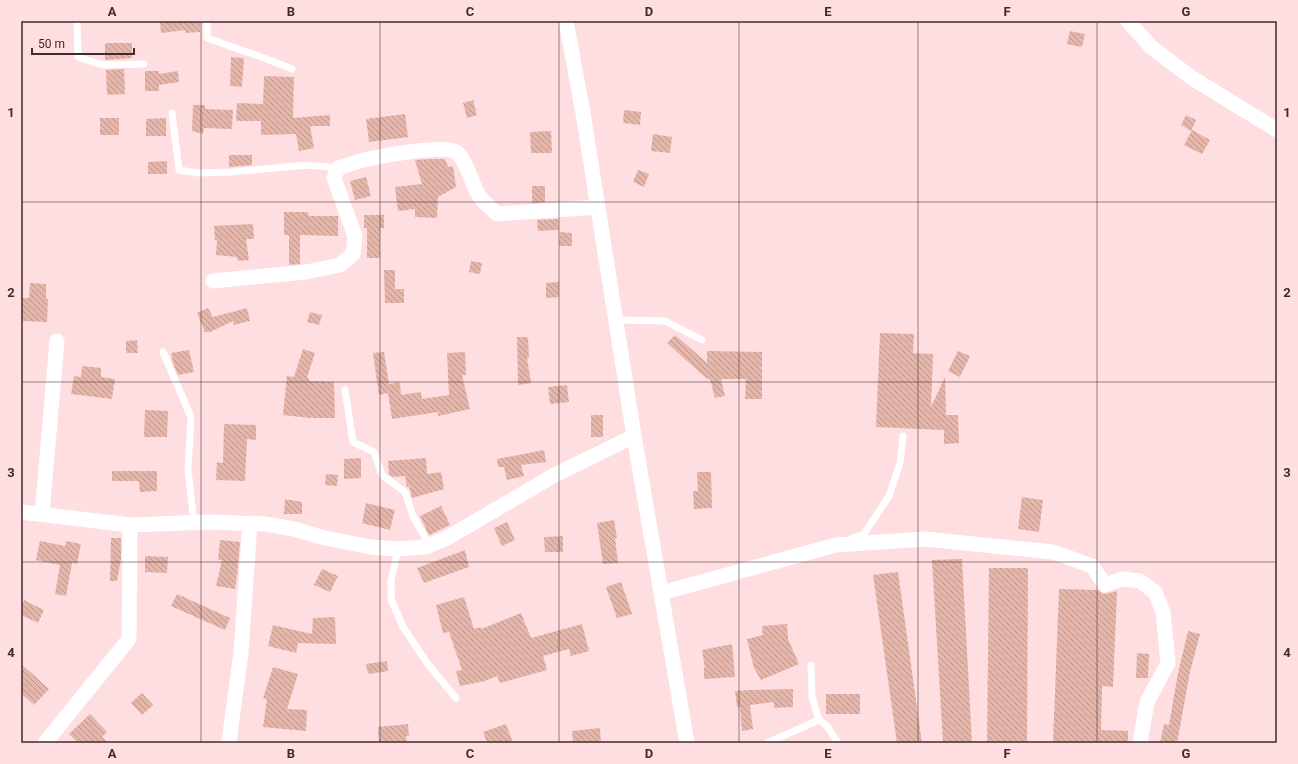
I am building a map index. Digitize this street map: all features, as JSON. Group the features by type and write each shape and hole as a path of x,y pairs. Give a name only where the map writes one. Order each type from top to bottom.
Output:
{"street":[{"path":"566,21 583,113 634,436 687,743"},
{"path":"1128,21 1151,47 1192,78 1277,130"},
{"path":"213,281 306,272 340,265 353,254 355,236 334,178 338,168 366,159 430,149 446,149 456,152 464,163 479,196 497,214 598,207"},
{"path":"42,514 57,341"},
{"path":"21,512 130,525 210,522 265,524 294,529 325,538 371,548 398,549 425,547 446,538 553,476 634,436"},
{"path":"229,741 242,653 250,523"},
{"path":"45,743 129,639 130,525"},
{"path":"661,593 836,545 926,539 1053,552 1092,566 1105,585 1122,579 1140,581 1155,592 1163,612 1168,663 1147,702 1140,743"}],"lane":[{"path":"77,21 78,56 103,65 144,64"},
{"path":"207,21 207,38 264,58 292,70"},
{"path":"172,113 180,170 198,173 232,172 306,165 338,168"},
{"path":"616,320 665,321 702,340"},
{"path":"163,352 191,417 188,469 194,523"},
{"path":"346,390 353,442 374,452 382,475 405,492 414,516 429,545"},
{"path":"836,545 864,534 877,516 889,496 900,463 903,436"},
{"path":"398,549 391,581 391,599 403,627 427,663 456,698"},
{"path":"812,665 812,697 818,720 827,726 838,743"},
{"path":"767,743 818,720"}],"building":[{"path":"172,21 200,21 200,32 185,33 185,30 161,33 160,23"},
{"path":"1070,31 1085,34 1082,47 1067,44"},
{"path":"105,43 132,43 132,58 105,60"},
{"path":"231,57 244,58 242,87 230,86"},
{"path":"124,69 125,94 107,95 106,70"},
{"path":"145,71 159,71 159,74 178,71 179,82 159,85 159,91 145,91"},
{"path":"264,76 294,77 293,118 330,115 330,126 310,126 314,148 299,151 296,134 261,135 261,121 236,121 237,103 263,104"},
{"path":"473,100 477,115 467,118 463,103"},
{"path":"193,105 205,105 205,109 233,110 232,129 204,128 203,134 192,131"},
{"path":"624,110 641,112 640,125 623,123"},
{"path":"405,114 408,137 369,142 366,119"},
{"path":"1186,115 1196,120 1191,131 1181,125"},
{"path":"100,118 119,118 119,135 100,135"},
{"path":"166,118 166,136 146,136 146,119"},
{"path":"1192,130 1210,140 1202,154 1184,145"},
{"path":"551,131 552,153 531,153 530,132"},
{"path":"653,134 672,137 670,153 651,151"},
{"path":"229,155 252,155 252,165 229,167"},
{"path":"445,159 448,167 453,166 456,187 438,197 437,218 415,217 415,209 398,211 395,187 422,184 415,160"},
{"path":"167,161 167,174 148,174 148,162"},
{"path":"638,170 649,174 644,187 633,182"},
{"path":"366,177 371,196 355,200 350,181"},
{"path":"532,186 545,186 545,202 532,203"},
{"path":"284,212 308,212 309,216 338,216 338,236 300,235 300,264 289,265 289,235 284,235"},
{"path":"364,215 384,215 384,228 380,228 380,258 367,258 367,228 364,228"},
{"path":"558,219 559,230 538,231 537,220"},
{"path":"253,224 254,239 246,239 249,260 238,261 237,257 216,255 217,240 215,240 214,226"},
{"path":"560,232 572,233 572,246 559,246"},
{"path":"471,261 482,263 480,274 469,272"},
{"path":"384,270 395,270 395,289 404,289 404,303 385,303"},
{"path":"559,282 559,297 546,298 546,283"},
{"path":"30,283 46,284 46,299 48,299 47,322 21,321 21,298 29,298"},
{"path":"208,308 213,317 247,308 250,321 234,325 233,321 210,332 205,332 197,313"},
{"path":"310,312 322,315 319,325 307,322"},
{"path":"880,333 914,334 913,353 933,354 931,407 945,377 946,415 958,415 959,443 944,444 944,430 876,427"},
{"path":"675,335 707,363 707,351 762,352 762,399 745,399 746,379 721,379 725,396 715,398 710,379 706,378 667,343"},
{"path":"517,337 528,337 529,358 527,358 531,383 518,385"},
{"path":"137,340 138,353 126,353 126,341"},
{"path":"303,349 315,353 307,378 309,378 309,381 334,382 335,418 310,418 283,415 287,376 294,377"},
{"path":"189,350 194,372 178,375 171,353"},
{"path":"958,351 970,356 960,377 948,371"},
{"path":"384,352 389,384 400,382 401,395 421,392 422,399 449,395 447,353 465,352 466,375 462,375 470,409 438,416 438,412 392,419 388,393 379,395 373,353"},
{"path":"82,366 101,368 101,377 115,379 112,399 71,394 74,376 81,377"},
{"path":"567,385 569,402 550,404 548,387"},
{"path":"145,410 168,411 167,437 144,437"},
{"path":"591,415 603,415 603,437 591,437"},
{"path":"224,424 256,425 256,440 247,439 245,481 216,480 217,462 223,463"},
{"path":"544,450 546,462 521,465 524,476 507,480 504,467 498,467 497,459"},
{"path":"361,458 361,478 344,479 344,459"},
{"path":"426,458 427,474 441,472 444,489 412,498 409,486 407,487 405,476 393,477 389,474 388,461"},
{"path":"112,471 157,471 157,491 140,492 139,481 112,481"},
{"path":"697,472 711,472 712,508 694,509 693,491 698,491"},
{"path":"326,474 338,475 337,486 325,485"},
{"path":"1022,497 1043,500 1039,532 1018,529"},
{"path":"285,499 302,502 302,514 284,514"},
{"path":"366,503 395,510 390,530 362,523"},
{"path":"441,506 450,525 429,535 420,516"},
{"path":"614,520 617,538 615,538 618,563 603,564 597,523"},
{"path":"507,522 515,540 502,546 494,528"},
{"path":"563,536 563,552 545,552 544,537"},
{"path":"111,538 121,538 121,559 117,581 110,581"},
{"path":"220,540 240,542 235,589 216,586 222,560 218,560"},
{"path":"40,541 65,546 66,541 81,544 77,564 72,563 66,596 55,594 60,565 36,560"},
{"path":"465,550 469,567 424,583 417,568"},
{"path":"145,556 168,557 167,573 145,572"},
{"path":"962,559 972,743 943,743 932,560"},
{"path":"989,568 1028,568 1027,743 987,743"},
{"path":"322,569 338,576 330,592 314,585"},
{"path":"898,572 922,743 897,743 873,575"},
{"path":"621,582 632,614 617,618 606,587"},
{"path":"1059,589 1098,590 1104,594 1117,591 1113,687 1102,686 1101,730 1128,731 1128,743 1053,743"},
{"path":"177,594 230,618 225,630 171,606"},
{"path":"464,597 474,629 481,627 481,629 521,613 531,638 582,624 589,651 571,656 569,649 543,656 547,670 500,683 497,676 485,681 460,686 456,671 462,670 449,632 443,633 436,605"},
{"path":"24,600 44,610 38,623 21,615 21,607"},
{"path":"335,617 336,644 298,643 296,653 268,646 273,625 312,634 313,618"},
{"path":"787,624 788,639 799,664 761,680 754,668 747,639 763,635 762,626"},
{"path":"1188,631 1200,634 1190,672 1177,743 1160,743 1164,724 1169,725 1178,673"},
{"path":"732,644 735,677 704,679 705,668 702,650"},
{"path":"1137,653 1149,654 1148,678 1136,678"},
{"path":"387,661 388,671 368,674 366,664"},
{"path":"21,664 49,689 34,705 21,693"},
{"path":"273,667 298,674 287,709 307,710 306,731 263,727 267,699 263,698"},
{"path":"793,689 793,707 774,708 774,702 750,705 753,729 742,731 740,707 737,707 735,691"},
{"path":"142,693 153,705 142,715 131,703"},
{"path":"826,694 860,694 860,714 826,714"},
{"path":"90,714 107,732 102,737 108,743 78,743 69,734"},
{"path":"408,724 409,736 406,736 407,743 379,743 378,727"},
{"path":"506,724 513,743 487,743 483,732"},
{"path":"600,728 601,743 573,743 572,731"}]}
